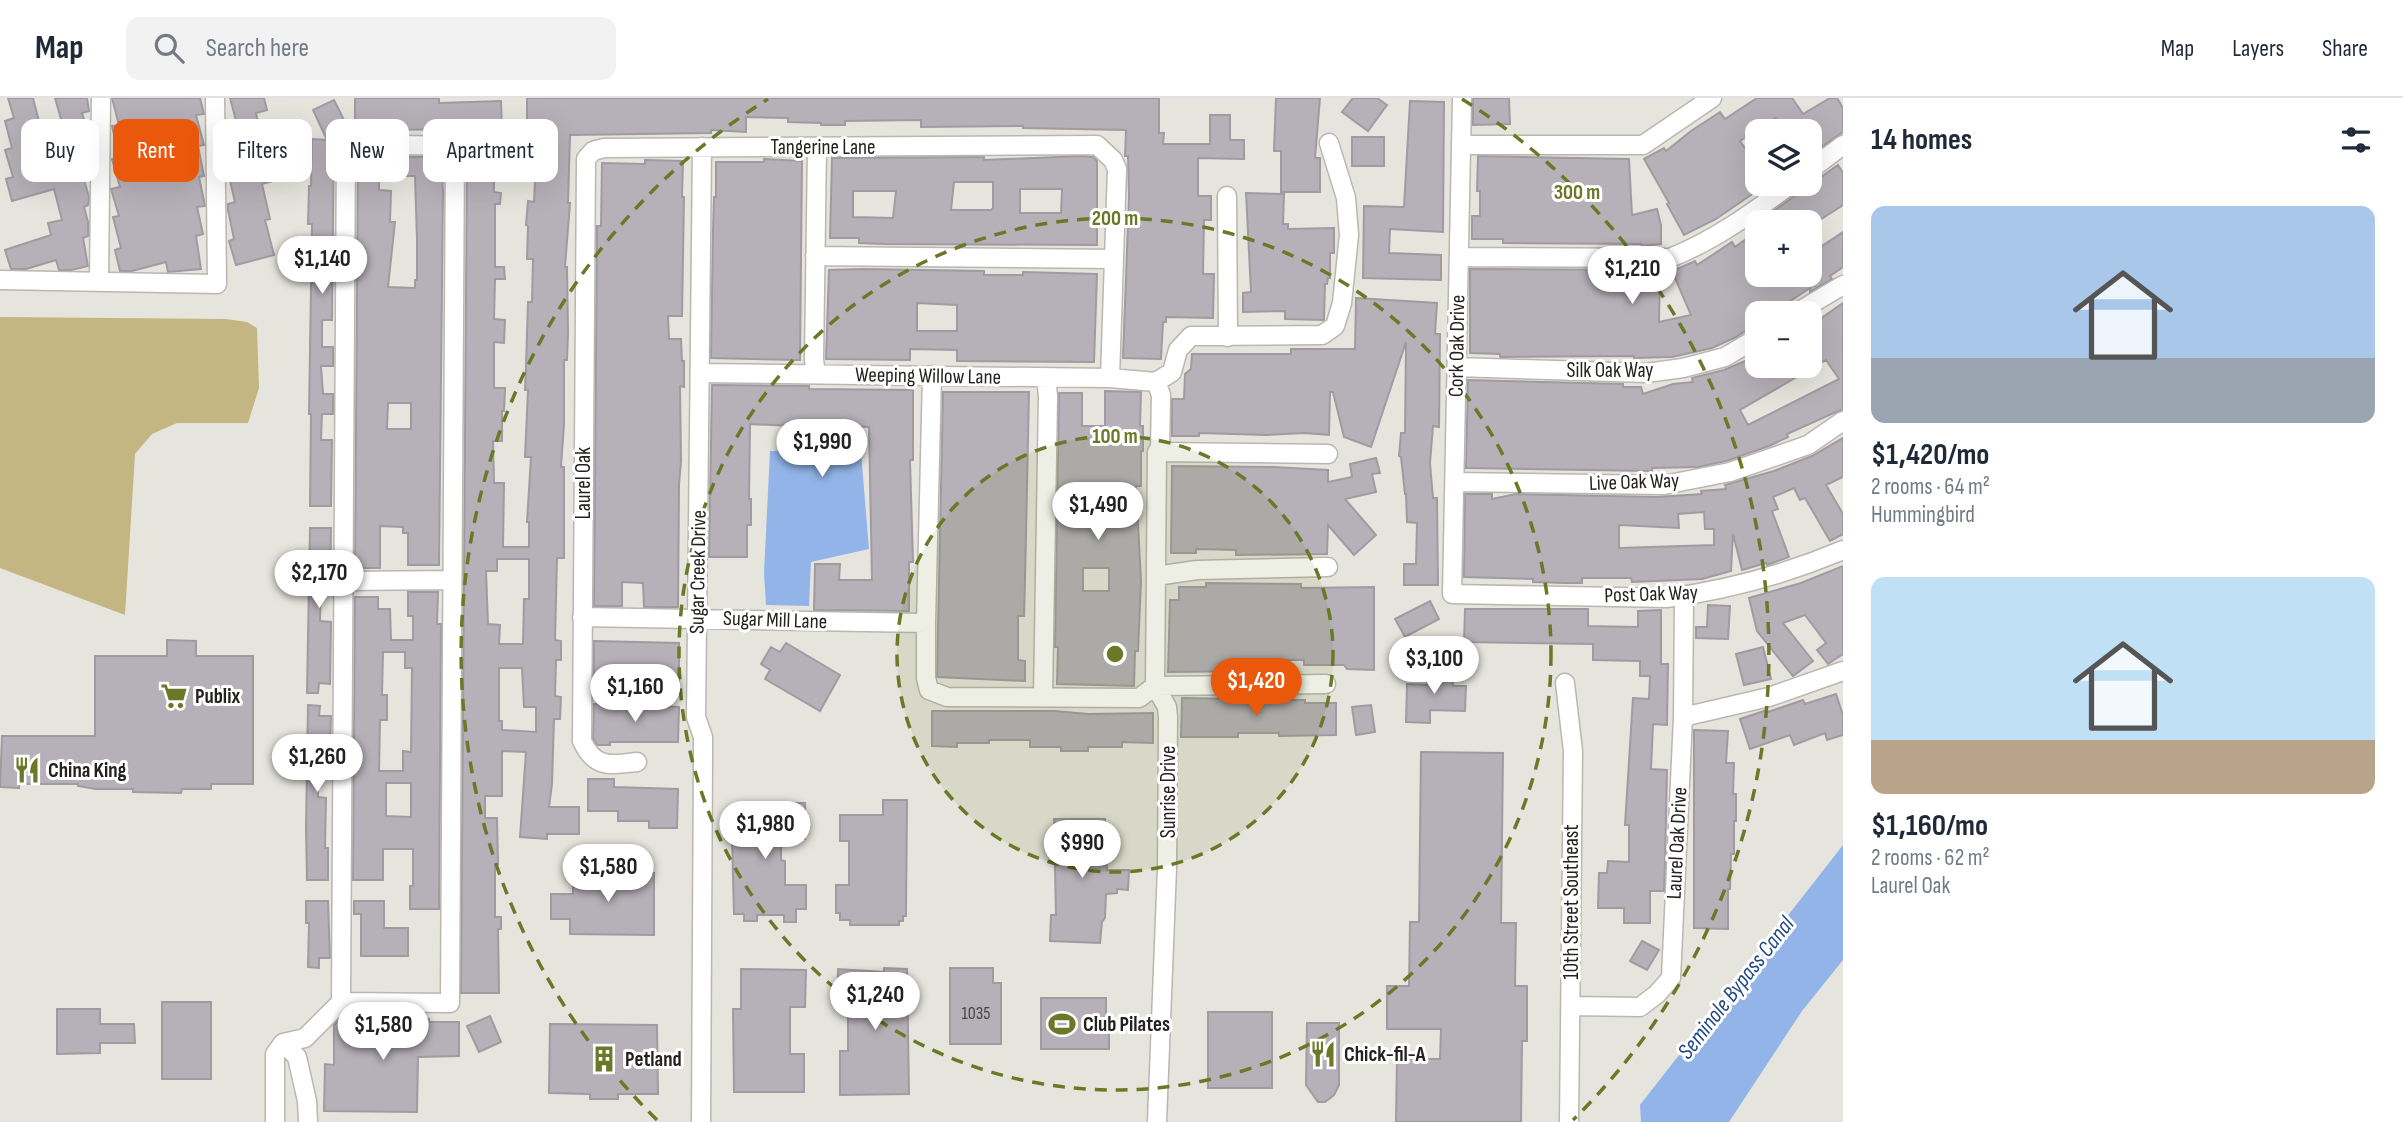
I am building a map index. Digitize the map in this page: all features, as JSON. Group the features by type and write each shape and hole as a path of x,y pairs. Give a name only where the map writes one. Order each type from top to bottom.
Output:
{"street":[{"path":"99,281 101,98"},
{"path":"0,280 217,284 215,98"},
{"name":"Cork Oak Drive","path":"1452,594 1462,98"},
{"path":"1461,145 1643,145 1713,98"},
{"path":"1156,382 1172,372 1178,350 1191,336 1322,335 1335,326 1342,303 1349,235 1346,198 1329,143"},
{"path":"275,1122 275,1054 283,1044 306,1038 341,1002 346,144 455,146 450,1003 341,1002"},
{"name":"Tangerine Lane","path":"586,159 593,150 604,148 1097,145 1113,160 1117,169 1114,258"},
{"path":"1822,161 1843,145"},
{"name":"Sugar Creek Drive","path":"701,1122 703,737 696,717 702,147"},
{"path":"816,374 817,147"},
{"name":"Laurel Oak","path":"586,159 582,741 587,753 597,761 609,765 637,762"},
{"path":"1227,196 1227,337"},
{"path":"1459,257 1670,258 1734,226 1775,196"},
{"path":"815,256 1114,258 1110,378"},
{"path":"1817,301 1843,285"},
{"name":"Silk Oak Way","path":"1457,368 1646,373 1684,368 1725,357 1745,345"},
{"name":"Weeping Willow Lane","path":"700,373 1110,378 1156,382"},
{"path":"932,375 926,623 926,678 929,690 947,697 1139,698 1154,685 1326,684"},
{"path":"1043,697 1048,396 1046,377"},
{"name":"Sunrise Drive","path":"1156,382 1161,395 1160,449 1157,452 1154,685 1167,707 1168,717 1167,868 1157,1122"},
{"name":"Live Oak Way","path":"1455,482 1664,485 1730,472 1808,445 1843,421"},
{"path":"1157,452 1328,454"},
{"name":"Post Oak Way","path":"1452,594 1628,598 1684,596 1754,582 1805,566 1843,550"},
{"path":"1156,576 1197,570 1328,567"},
{"path":"344,581 452,580"},
{"name":"Laurel Oak Drive","path":"1571,1006 1640,1007 1657,994 1671,978 1683,717 1684,596"},
{"name":"Sugar Mill Lane","path":"583,617 926,623"},
{"path":"1683,717 1769,697 1843,671"},
{"name":"10th Street Southeast","path":"1565,683 1573,751 1569,1122"},
{"path":"283,1044 297,1058 307,1101 308,1122"}],"shaded area":[{"path":"0,317 226,319 247,322 257,328 259,388 248,423 177,423 152,434 135,454 125,615 0,568"}],"water":[{"path":"770,451 861,452 869,549 811,562 809,606 766,605 764,573"},
{"name":"Seminole Bypass Canal","path":"1843,845 1843,960 1802,1011 1729,1122 1641,1122 1640,1105"}],"building":[{"path":"8,98 33,98 38,119 21,119 21,182 85,182 89,197 88,205 84,207 88,236 83,238 88,266 59,270 56,260 26,269 11,269 5,250 51,235 48,223 62,220 54,189 12,201 6,179 13,177 5,150 12,148 5,121 14,118"},
{"path":"55,98 87,98 89,111 82,113 84,119 61,119"},
{"path":"112,98 200,98 204,114 196,115 197,119 117,119"},
{"path":"230,98 264,98 267,110 256,113 257,119 236,119"},
{"path":"355,98 439,98 439,103 501,101 502,119 423,119 423,130 409,130 409,119 355,119"},
{"path":"527,98 1159,98 1159,133 1164,133 1163,144 1210,144 1210,115 1230,115 1230,140 1244,140 1244,159 1198,158 1198,196 1211,196 1211,220 1204,220 1203,274 1214,274 1213,318 1166,317 1166,322 1163,322 1161,359 1123,358 1129,197 1128,156 1125,156 1126,130 1023,126 921,127 921,120 845,121 845,125 821,125 788,122 788,118 746,117 746,132 711,130 711,133 570,135 570,203 565,267 568,333 567,360 564,360 561,467 564,467 564,558 557,558 555,640 561,641 561,660 556,660 555,696 561,697 560,719 554,719 549,807 579,807 579,834 547,834 547,839 520,837 526,752 502,751 502,796 485,796 485,818 497,818 495,917 501,917 501,929 498,929 499,993 461,993 467,182 494,182 494,192 501,193 500,204 495,204 495,267 504,267 505,279 495,279 494,319 505,320 504,343 494,342 494,388 505,388 502,441 493,441 494,483 504,483 503,547 529,547 527,522 531,457 525,457 528,390 525,390 528,302 532,302 533,259 527,259 526,225 528,201 534,202 535,182 558,182 558,119 527,119","holes":["497,559 529,559 529,599 524,599 523,644 499,644 500,625 488,624 486,571 497,571","499,668 522,668 524,707 536,707 536,732 502,730 502,721 499,721"]},
{"path":"1276,98 1320,98 1315,158 1320,158 1320,192 1281,192 1281,151 1274,151"},
{"path":"1353,98 1377,98 1387,105 1368,131 1342,112"},
{"path":"1473,98 1509,98 1510,124 1473,125"},
{"path":"1757,98 1792,98 1803,114 1830,98 1837,98 1843,108 1843,132 1822,147 1822,119 1745,119 1745,138 1740,141 1745,148 1745,196 1750,196 1716,219 1684,235 1644,159 1664,148 1666,151 1720,112 1725,119"},
{"path":"334,100 344,119 326,119 326,138 313,110"},
{"path":"1410,101 1444,102 1443,232 1390,229 1389,253 1441,255 1441,280 1363,278 1364,206 1404,207"},
{"path":"199,126 204,145 199,146"},
{"path":"1352,137 1384,137 1384,166 1352,166"},
{"path":"312,139 326,140 326,182 333,182 332,320 322,320 322,347 333,347 333,366 321,366 323,394 333,394 333,414 322,414 321,440 332,440 331,506 310,506 312,224 308,224"},
{"path":"199,151 204,176 199,177"},
{"path":"1478,156 1629,159 1632,215 1657,209 1661,225 1661,244 1642,246 1503,243 1503,239 1472,239 1472,216 1480,216 1480,191 1477,191"},
{"path":"409,157 423,157 423,182 442,182 443,191 439,565 408,565 408,533 403,533 403,527 380,526 380,568 355,568 358,182 379,182 379,190 391,191 390,222 395,222 388,287 415,288 415,176 409,176","holes":["388,403 411,403 411,429 387,429"]},
{"path":"984,157 984,160 1093,157 1097,161 1097,245 884,244 859,243 859,238 830,238 832,158","holes":["954,182 993,182 993,208 951,210","1020,189 1062,189 1061,213 1020,213","853,191 896,191 893,218 853,217"]},
{"path":"764,159 802,161 800,360 711,358 716,162 764,162"},
{"path":"645,160 683,161 682,316 668,316 669,339 681,339 684,361 684,387 680,386 678,607 644,607 643,583 622,582 622,606 594,606 597,226 601,226 602,163 645,164"},
{"path":"1838,165 1843,173 1843,205 1822,219 1822,210 1775,210 1794,196 1822,196 1822,176"},
{"path":"199,177 205,206 197,207 203,234 196,236 201,269 168,272 166,262 132,271 120,271 115,250 121,248 113,217 119,216 111,189 120,187 119,182 199,182"},
{"path":"230,182 269,182 262,184 270,219 265,220 274,255 236,265 229,241 234,239 228,210 228,204 235,202"},
{"path":"1246,193 1284,194 1283,224 1288,224 1288,229 1334,228 1330,278 1325,284 1324,320 1285,319 1285,311 1243,312 1243,293 1251,292"},
{"path":"1843,232 1843,267 1830,276 1832,279 1822,285 1822,246"},
{"path":"1745,240 1745,287 1818,287 1810,292 1810,288 1790,301 1745,301 1745,331 1712,348 1672,357 1500,357 1500,354 1470,353 1470,269 1660,270 1659,322 1691,315 1672,271 1695,261 1697,265 1732,242 1735,247"},
{"path":"829,270 984,271 984,275 1023,275 1023,272 1097,274 1094,362 957,361 957,350 910,349 910,360 826,359","holes":["917,303 957,305 957,331 917,331"]},
{"path":"1356,298 1437,303 1435,334 1440,334 1439,427 1433,426 1430,463 1433,498 1437,498 1438,585 1404,585 1404,564 1416,564 1417,523 1407,522 1406,494 1399,456 1401,433 1405,433 1406,342 1371,447 1344,437 1333,392 1330,392 1329,435 1199,433 1199,436 1172,436 1172,399 1184,399 1185,374 1191,369 1192,354 1291,354 1291,349 1355,349"},
{"path":"1843,303 1843,409 1787,434 1788,437 1769,446 1726,461 1698,467 1652,468 1652,471 1466,468 1468,380 1623,384 1623,387 1641,387 1643,394 1673,384 1693,382 1692,378 1724,370 1745,361 1745,378 1795,378 1740,410 1748,425 1839,379 1826,360 1822,362 1822,318"},
{"path":"712,385 913,390 913,460 910,460 913,562 909,562 909,611 814,610 815,564 840,564 839,580 872,580 869,427 843,426 843,434 817,434 817,427 750,424 751,525 747,525 747,557 709,557"},
{"path":"1105,391 1141,392 1140,426 1143,426 1143,451 1141,486 1136,486 1141,581 1134,686 1057,684 1058,647 1055,647 1059,393 1082,393 1082,426 1105,426","holes":["1083,568 1109,568 1109,591 1083,591"]},
{"path":"943,392 1029,392 1024,616 1018,616 1018,660 1025,661 1025,681 937,677"},
{"path":"1843,438 1843,477 1826,485 1843,514 1843,534 1830,541 1805,498 1800,500 1794,488 1773,497 1778,509 1772,511 1789,557 1767,565 1766,563 1742,570 1733,534 1731,571 1702,579 1632,582 1631,578 1582,578 1582,583 1564,583 1533,582 1533,579 1464,577 1465,494 1492,494 1492,499 1516,494 1657,497 1702,494 1701,491 1726,489 1725,485 1774,471 1812,456","holes":["1704,512 1705,529 1714,529 1714,545 1619,548 1619,525 1679,528 1678,514"]},
{"path":"1376,458 1380,473 1372,474 1376,492 1345,499 1376,535 1354,555 1328,525 1327,554 1236,555 1236,550 1196,549 1196,553 1171,553 1172,466 1328,470 1328,482 1352,477 1350,464"},
{"path":"310,528 331,528 330,590 321,590 320,621 331,622 330,684 319,683 318,693 307,693"},
{"path":"1843,566 1843,654 1828,664 1817,650 1826,643 1805,615 1783,623 1813,661 1793,676 1757,631 1749,598 1801,583"},
{"path":"1206,583 1301,584 1301,588 1374,587 1374,670 1347,669 1344,665 1304,665 1304,660 1264,660 1264,671 1168,672 1170,600 1179,600 1179,587 1206,587"},
{"path":"408,592 438,592 437,624 441,624 439,909 410,909 413,849 383,849 383,880 353,880 355,597 378,597 378,609 390,609 391,640 413,640 413,616 408,616","holes":["383,652 405,652 405,668 412,668 411,752 403,751 403,771 379,771 380,720 387,720 387,695 382,695","386,783 411,783 411,817 386,816"]},
{"path":"1430,601 1439,619 1405,637 1395,619"},
{"path":"1708,605 1730,606 1728,639 1696,638 1696,627 1707,627"},
{"path":"1465,609 1588,609 1588,626 1638,627 1638,611 1661,610 1661,664 1668,664 1667,725 1653,724 1651,769 1667,770 1665,863 1664,891 1650,891 1650,923 1624,923 1624,908 1598,908 1599,873 1607,873 1608,861 1629,862 1629,825 1625,825 1633,698 1649,699 1650,676 1640,676 1640,661 1593,660 1593,644 1464,642"},
{"name":"Publix","path":"167,640 196,641 196,656 253,656 253,784 211,784 211,789 182,789 181,793 96,789 78,784 19,784 19,788 0,787 2,736 95,736 95,656 167,656"},
{"path":"594,641 679,643 679,682 594,680"},
{"path":"786,643 840,675 820,711 765,679 770,670 761,664 771,647 780,652"},
{"path":"1763,647 1771,679 1744,685 1736,654"},
{"path":"1427,667 1452,667 1453,686 1466,686 1465,711 1430,710 1430,723 1406,722 1407,684 1427,685"},
{"path":"1836,694 1843,715 1843,735 1827,740 1825,733 1794,745 1790,735 1750,749 1740,719 1803,700 1805,704"},
{"path":"1182,698 1336,703 1336,735 1279,736 1279,733 1238,733 1238,737 1181,737"},
{"path":"594,704 679,707 678,742 610,742 610,745 597,745 593,738"},
{"path":"308,705 320,706 319,716 331,716 329,774 318,774 318,797 326,798 325,848 328,848 328,880 307,880"},
{"path":"1371,705 1375,732 1356,735 1352,707"},
{"path":"932,711 1153,713 1153,743 1122,742 1122,747 1088,747 1088,751 1061,751 1061,747 1030,747 1030,740 957,743 957,747 932,746"},
{"path":"1694,730 1728,731 1726,763 1734,763 1736,821 1728,889 1728,929 1694,928"},
{"path":"1421,752 1503,753 1501,923 1516,923 1515,986 1527,986 1527,1041 1522,1041 1521,1122 1396,1122 1397,1059 1440,1059 1441,1029 1387,1029 1387,986 1409,986 1410,922 1419,922"},
{"path":"588,779 614,779 614,787 678,789 677,828 649,828 649,821 618,821 618,811 588,811"},
{"path":"883,800 907,800 906,916 903,916 903,921 899,921 899,925 850,925 850,920 840,920 840,913 836,913 836,885 849,885 849,841 840,841 840,815 883,815"},
{"path":"776,803 805,803 805,839 781,839 781,860 785,861 785,885 806,885 806,909 796,909 796,922 784,922 784,915 757,915 757,921 744,921 744,914 734,914 732,838 725,838 725,811 752,812 752,807 776,808"},
{"path":"1054,819 1105,819 1107,870 1129,870 1128,890 1117,889 1117,893 1106,894 1100,943 1050,941 1051,915 1056,915"},
{"path":"573,873 654,873 654,935 570,934 570,919 551,919 551,894 573,894"},
{"path":"306,901 328,901 330,958 319,958 319,968 308,967 309,923 306,923"},
{"path":"354,901 384,901 384,928 408,928 408,956 361,956 361,914 354,914"},
{"path":"1642,941 1659,950 1647,970 1630,961"},
{"path":"884,968 907,969 909,1094 840,1095 840,1051 848,1051 848,1009 838,1009 838,969 884,972"},
{"path":"950,968 993,968 993,983 1001,983 1001,1044 950,1044"},
{"path":"741,969 806,970 805,1007 790,1007 790,1054 804,1054 804,1092 734,1092 733,1009 741,1009"},
{"path":"1041,998 1106,998 1109,1049 1041,1049"},
{"path":"162,1002 211,1002 211,1079 162,1079"},
{"path":"57,1009 100,1009 100,1024 134,1024 135,1043 100,1043 100,1053 57,1054"},
{"path":"1208,1012 1272,1012 1272,1088 1208,1088"},
{"path":"490,1016 501,1042 479,1052 467,1026"},
{"path":"340,1019 429,1019 429,1022 459,1022 459,1056 418,1057 417,1112 324,1111 325,1064 334,1065 334,1025"},
{"name":"Chick-fil-A","path":"1307,1023 1339,1023 1339,1085 1334,1095 1325,1102 1318,1102 1306,1085"},
{"name":"Petland","path":"550,1024 657,1025 658,1094 618,1094 618,1099 590,1099 590,1094 549,1093"}],"place":[{"name":"Publix","path":"174,696"},
{"name":"China King","path":"27,770"},
{"name":"Club Pilates","path":"1062,1024"},
{"name":"Chick-fil-A","path":"1323,1054"},
{"name":"Petland","path":"604,1059"}]}
